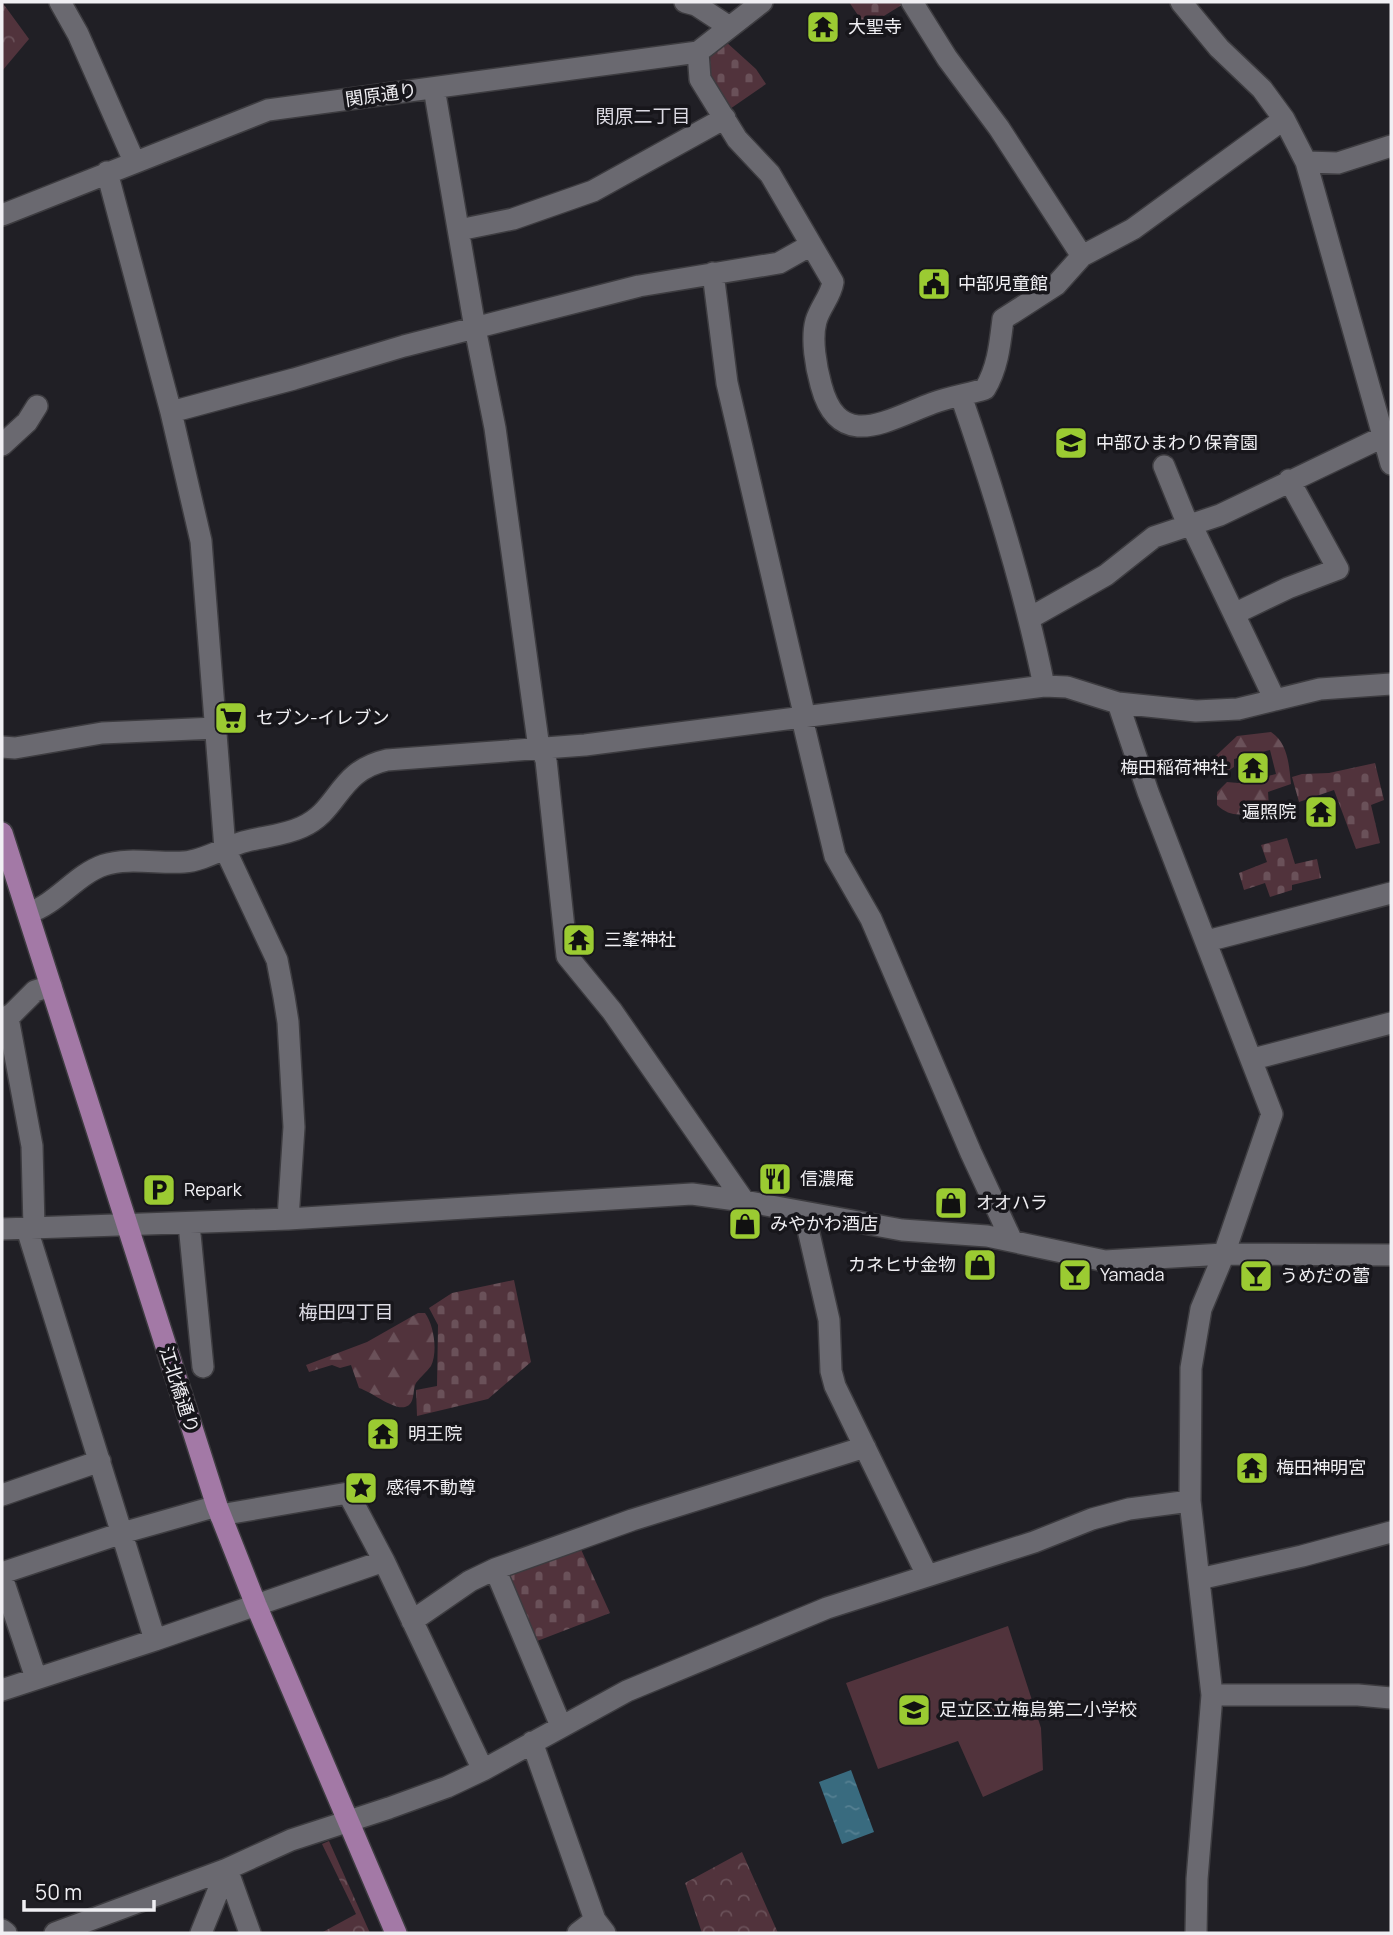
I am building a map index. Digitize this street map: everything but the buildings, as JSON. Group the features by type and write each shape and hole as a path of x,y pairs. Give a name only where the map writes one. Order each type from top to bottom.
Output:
{"main road":[{"name":"江北橋通り","path":"2,833 218,1511 396,1933"}],"street":[{"path":"60,2 78,34 134,161"},
{"path":"685,2 695,5 729,26"},
{"path":"762,2 698,52 700,79 737,139 770,174 833,282 816,321 815,359 826,403 837,419 851,425 873,426 935,402 985,389 993,376 999,353 1003,319 1056,285 1082,256 1133,229 1284,119"},
{"path":"912,2 947,58 999,128 1082,256"},
{"path":"1181,2 1219,48 1262,89 1284,119 1306,162 1387,434 1391,464"},
{"name":"関原通り","path":"2,215 268,110 698,52"},
{"path":"434,88 495,428 538,741 546,761 567,956 611,1011 744,1201"},
{"path":"459,230 513,219 593,191 725,118"},
{"path":"1306,162 1338,163 1391,146"},
{"path":"107,172 171,412 201,541 225,849 277,960 284,997 294,1128 288,1219"},
{"path":"171,412 404,346 639,286 779,263 811,244"},
{"path":"713,273 727,383 835,856 871,919 971,1153 1011,1239"},
{"path":"961,396 1030,618 1044,686"},
{"path":"2,445 27,422 37,406"},
{"path":"1030,618 1106,575 1154,537 1220,515 1387,434"},
{"path":"1164,466 1275,700"},
{"path":"1234,614 1288,588 1338,569 1289,480"},
{"path":"28,913 43,908 103,865 187,862 301,828 321,816 350,777 373,763 387,760 541,750 1044,686 1067,687 1118,703 1196,711 1238,709 1320,689 1391,684"},
{"path":"1118,703 1149,792 1272,1114 1224,1254 1201,1309 1191,1368 1190,1501 1212,1695 1197,1879 1196,1933"},
{"path":"2,747 15,748 102,733 216,728"},
{"path":"1207,941 1391,893"},
{"path":"51,986 35,991 5,1019 32,1146 30,1228 155,1640"},
{"path":"1253,1059 1391,1023"},
{"path":"2,1229 288,1219 671,1194 704,1195 744,1201 902,1230 1011,1239 1105,1261 1224,1254 1391,1255"},
{"path":"804,1212 829,1320 831,1371 835,1386 927,1575"},
{"path":"189,1224 204,1367"},
{"path":"412,1621 470,1581 495,1569 632,1520 865,1447"},
{"path":"2,1495 100,1461"},
{"path":"36,1678 2,1575 122,1533 218,1511 348,1493 384,1561 483,1770"},
{"path":"55,1933 227,1870 291,1840 447,1787 627,1691 827,1608 1034,1542 1092,1519 1129,1509 1190,1501"},
{"path":"1199,1578 1302,1556 1391,1532"},
{"path":"2,1690 384,1561"},
{"path":"495,1569 561,1726"},
{"path":"1212,1695 1358,1695 1391,1698"},
{"path":"532,1742 600,1926 578,1933"},
{"path":"201,1933 227,1870"},
{"path":"227,1870 250,1933"},
{"path":"2,1930 6,1933"}],"green space":[{"path":"2,2 29,39 2,71"},
{"path":"849,2 905,2 905,3 866,27"},
{"path":"725,41 756,69 766,84 727,111 708,79 708,55"},
{"path":"1271,732 1284,748 1291,784 1268,792 1269,808 1242,814 1223,810 1217,805 1217,792 1227,782 1238,783 1276,774 1270,750 1234,759 1234,767 1225,773 1207,773 1206,765 1237,736"},
{"path":"1375,763 1384,800 1371,805 1380,843 1356,849 1334,790 1299,802 1292,777 1329,773"},
{"path":"1287,838 1295,864 1317,859 1321,878 1292,885 1292,890 1270,897 1265,883 1244,890 1239,873 1267,862 1261,845"},
{"path":"514,1280 531,1362 488,1399 417,1416 416,1390 437,1386 438,1325 429,1308 452,1293"},
{"path":"418,1313 425,1313 431,1324 434,1354 431,1366 416,1383 411,1403 405,1407 395,1406 359,1388 351,1365 340,1368 332,1365 309,1372 306,1365 367,1342"},
{"path":"579,1545 610,1613 532,1643 504,1573"},
{"path":"1008,1626 1041,1728 1043,1770 983,1797 958,1741 878,1769 846,1683"},
{"path":"329,1841 370,1933 321,1933 356,1914 322,1844"},
{"path":"742,1852 778,1933 702,1933 685,1883"}],"water":[{"path":"851,1770 874,1832 842,1844 819,1782"}],"place":[{"name":"大聖寺","path":"823,27"},
{"name":"中部児童館","path":"934,284"},
{"name":"中部ひまわり保育園","path":"1071,443"},
{"name":"セブン-イレブン","path":"231,718"},
{"name":"梅田稲荷神社","path":"1253,768"},
{"name":"遍照院","path":"1321,812"},
{"name":"三峯神社","path":"579,940"},
{"name":"信濃庵","path":"775,1179"},
{"name":"Repark","path":"159,1190"},
{"name":"オオハラ","path":"951,1203"},
{"name":"みやかわ酒店","path":"745,1224"},
{"name":"カネヒサ金物","path":"980,1265"},
{"name":"Yamada","path":"1075,1275"},
{"name":"うめだの蕾","path":"1256,1276"},
{"name":"明王院","path":"383,1434"},
{"name":"梅田神明宮","path":"1252,1468"},
{"name":"感得不動尊","path":"361,1488"},
{"name":"足立区立梅島第二小学校","path":"914,1710"}],"district":[{"name":"関原二丁目","path":"643,116"},
{"name":"梅田四丁目","path":"346,1312"}]}
